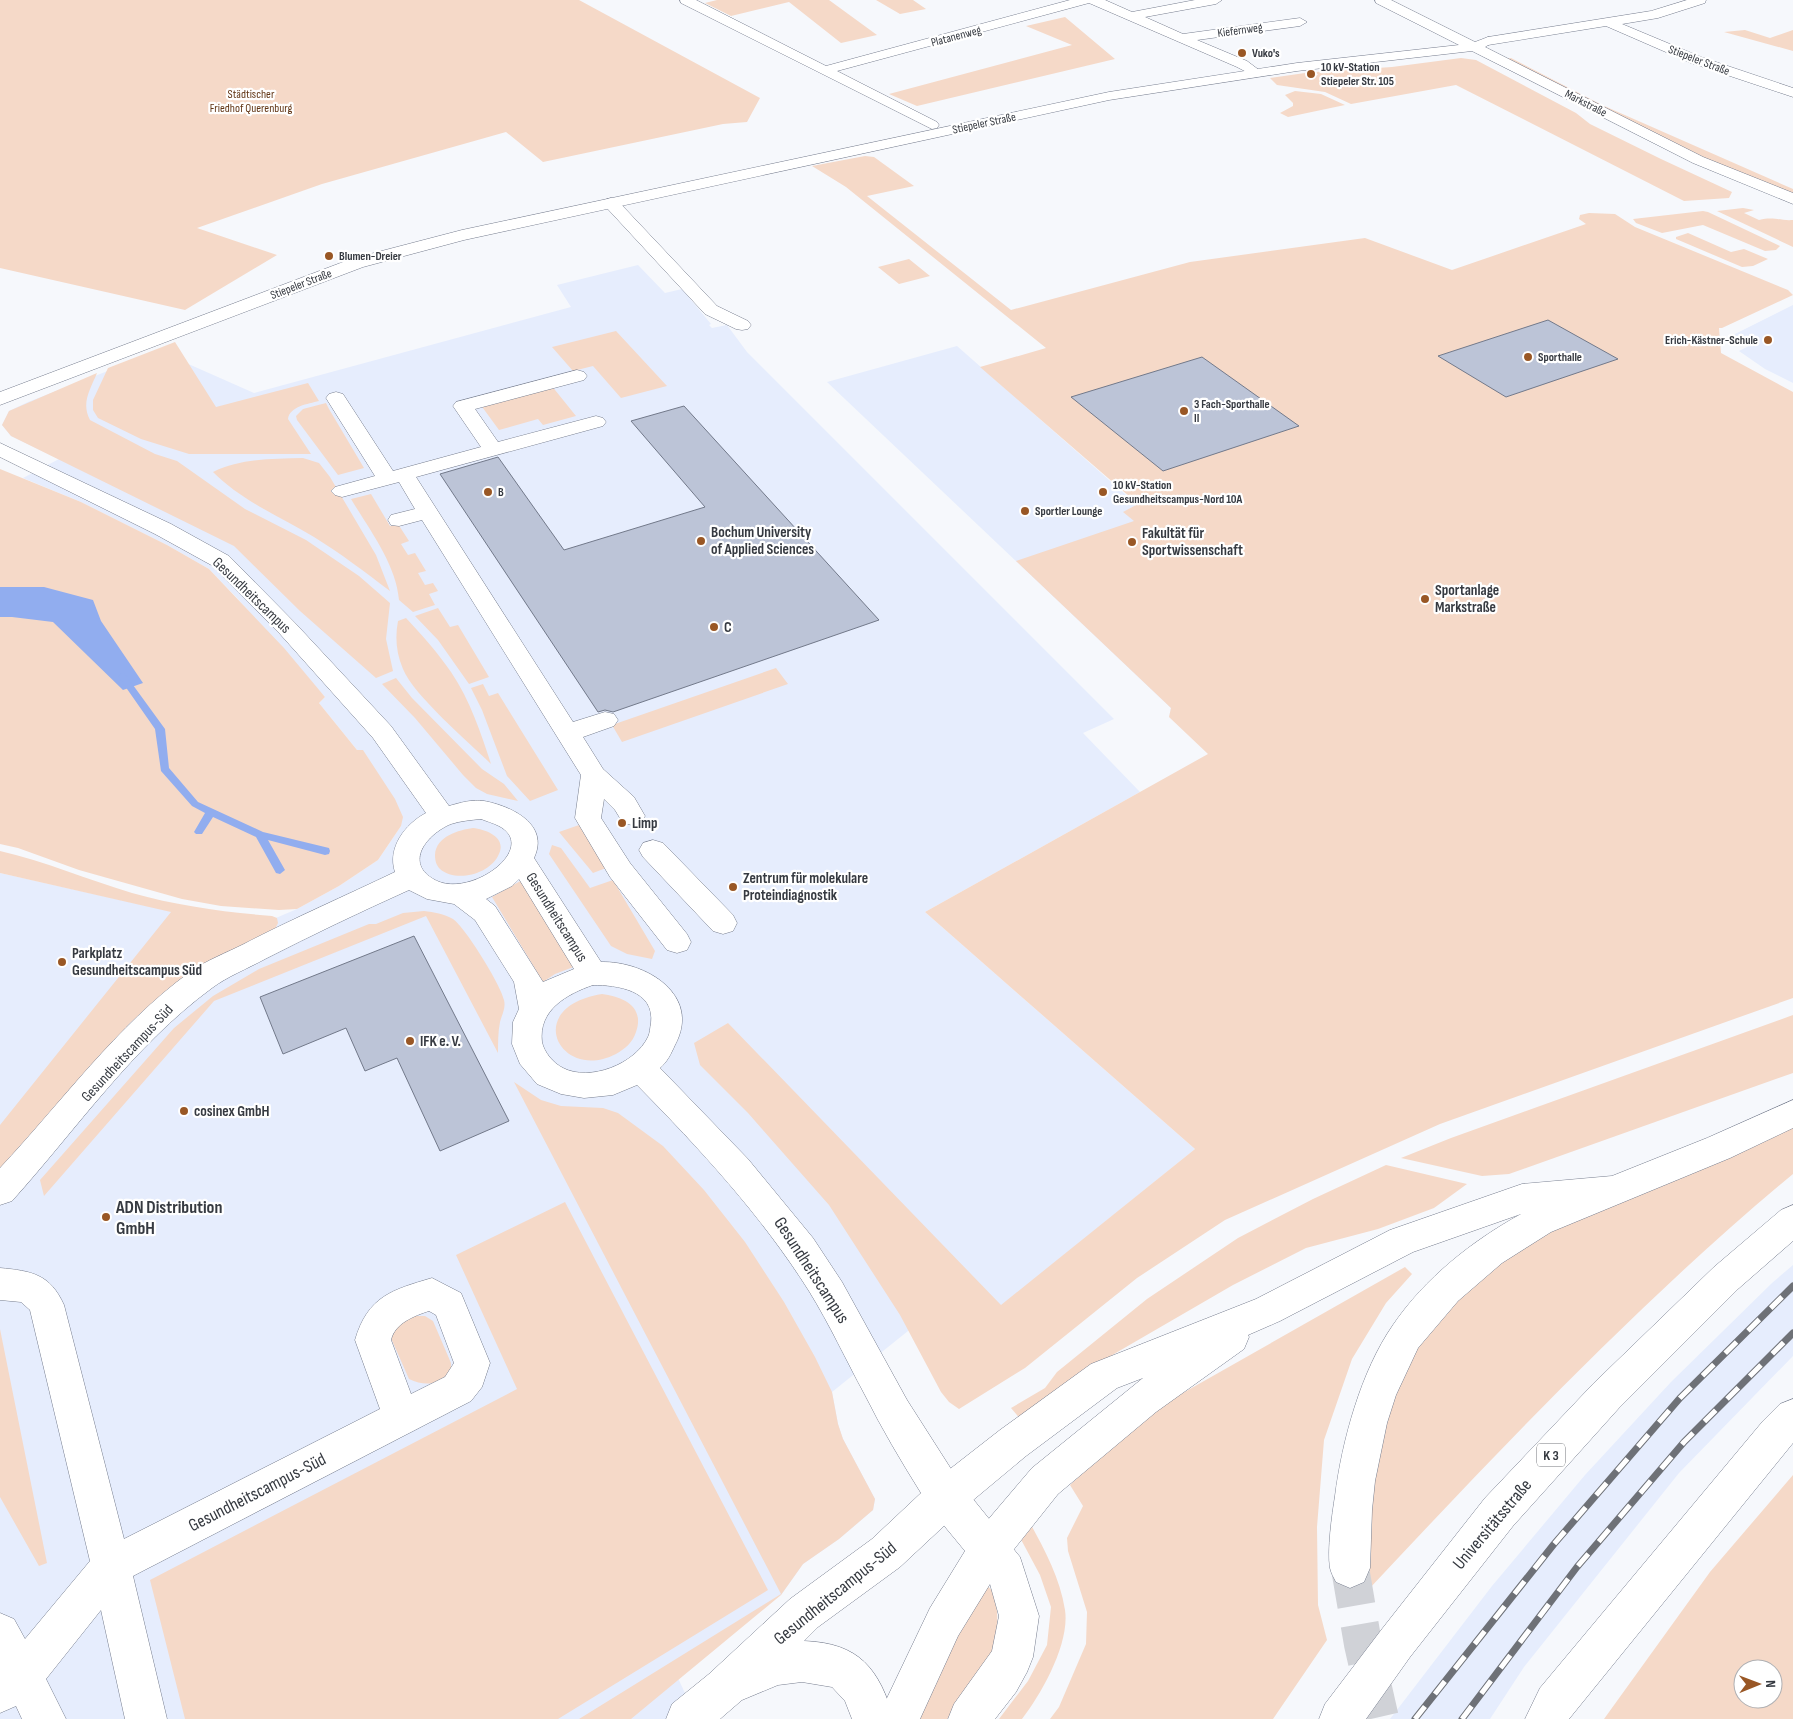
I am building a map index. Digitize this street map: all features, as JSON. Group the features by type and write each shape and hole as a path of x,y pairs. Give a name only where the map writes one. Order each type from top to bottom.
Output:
{"main road":[{"name":"Platanenweg","path":"826,70 1085,0"},
{"name":"Kiefernweg","path":"1094,0 1242,64 1256,73"},
{"path":"1130,16 1216,0"},
{"name":"Markstraße","path":"1382,0 1690,156 1793,199"},
{"name":"Markstraße","path":"1400,0 1488,41 1660,128 1793,184"},
{"name":"Stiepeler Straße","path":"0,399 357,263 462,235 1109,96 1653,15 1680,2 1700,0"},
{"path":"693,1 826,70 829,74 932,125"},
{"name":"Kiefernweg","path":"1180,38 1300,22"},
{"name":"Stiepeler Straße","path":"1607,22 1696,60 1793,92"},
{"path":"611,203 711,310 742,325"},
{"path":"493,450 463,406 577,376"},
{"path":"336,398 384,482 427,512 594,775 625,804 632,816"},
{"path":"341,489 384,482 596,422"},
{"name":"Gesundheitscampus","path":"0,449 163,529 221,562 288,629 382,732 443,816"},
{"path":"399,520 427,512"},
{"path":"567,733 605,720"},
{"path":"594,775 588,818 614,872 676,942"},
{"name":"Gesundheitscampus","path":"482,810 500,814 514,821 522,832 525,846 521,860 512,872 498,883 480,891 442,894 426,889 411,877 405,859 408,846 416,834 428,824 443,816 463,811 482,810"},
{"path":"614,872 656,853 723,923"},
{"name":"Gesundheitscampus","path":"521,860 593,974"},
{"name":"Gesundheitscampus-Süd","path":"0,1191 33,1156 129,1045 159,1014 202,979 269,944 411,877"},
{"name":"Gesundheitscampus","path":"460,894 485,913 491,921 528,980 534,1010"},
{"name":"Gesundheitscampus","path":"593,974 615,974 635,979 652,989 664,1003 668,1020 666,1037 656,1054 641,1069 619,1080 595,1086 572,1084 550,1077 535,1064 527,1047 526,1028 534,1010 549,993 569,981 593,974"},
{"name":"Gesundheitscampus","path":"641,1069 735,1167 776,1213 821,1278 918,1455 946,1497 1006,1572 1019,1616 1012,1657 1001,1677 969,1719"},
{"path":"1350,1568 1350,1527 1358,1463 1376,1398 1402,1341 1436,1298 1480,1257 1539,1222 1715,1150 1759,1131 1793,1113"},
{"path":"898,1719 944,1622 989,1549 1045,1481 1143,1399 1268,1310 1402,1242 1522,1199 1615,1190"},
{"name":"Universitätsstraße","path":"1340,1719 1396,1643 1499,1512 1606,1396 1726,1278 1793,1220"},
{"path":"0,1284 28,1287 39,1293 46,1305 111,1566 146,1719"},
{"name":"Gesundheitscampus-Süd","path":"687,1719 724,1689 804,1612 886,1554 946,1497 1013,1443 1104,1376 1268,1310"},
{"path":"1546,1719 1562,1695 1776,1434 1793,1417"},
{"name":"Gesundheitscampus-Süd","path":"11,1684 111,1566 402,1418"},
{"path":"0,1633 11,1684 45,1719"},
{"name":"Gesundheitscampus-Süd","path":"724,1689 782,1663 805,1661 830,1664 846,1671 858,1682 868,1700 873,1719"}],"shaded area":[{"path":"638,265 665,293 682,289 711,324 709,325 712,328 727,325 747,352 1114,719 1083,733 1140,792 925,912 1195,1149 1001,1306 974,1278 832,1392 843,1439 875,1499 873,1510 839,1539 803,1564 781,1595 671,1663 697,1719 0,1719 0,873 250,929 297,909 339,886 378,860 401,826 368,758 363,751 357,750 319,703 325,697 209,569 167,545 81,502 23,478 59,459 11,436 2,425 9,411 28,402 159,351 254,393 571,307 557,285"},
{"name":"Erich-Kästner-Schule","path":"1793,305 1793,383 1765,369 1739,351 1753,344 1733,335"},
{"name":"Fakultät für Sportwissenschaft","path":"957,346 1126,495 1174,474 1227,508 1169,717 1171,708 827,382"},
{"path":"1793,1265 1793,1356 1679,1473 1524,1667 1490,1719 1390,1719 1492,1586 1585,1475 1671,1382 1772,1283"}],"green space":[{"name":"Städtischer Friedhof Querenburg","path":"0,0 579,0 760,98 747,122 723,124 543,162 506,132 322,184 197,228 277,255 185,310 0,268"},
{"path":"717,0 829,0 877,35 841,43 789,2 731,16 705,3"},
{"path":"876,0 913,0 926,9 900,14"},
{"path":"1065,17 1115,59 917,106 889,94 1072,45 1026,26"},
{"path":"1745,30 1770,38 1793,30 1793,51 1724,32"},
{"path":"1461,58 1476,60 1576,113 1590,124 1732,192 1729,198 1684,201 1456,85 1351,104 1325,92 1277,85 1270,78 1305,73 1308,76 1318,75 1316,72 1392,67"},
{"path":"1511,58 1602,105 1793,189 1793,195 1709,160 1506,59"},
{"path":"1295,91 1321,94 1345,105 1288,117 1280,113 1293,106 1293,103 1285,95"},
{"path":"865,156 874,157 914,186 867,196 1011,310 1190,262 1365,238 1452,270 1586,224 1579,219 1580,215 1589,213 1615,214 1635,227 1788,290 1793,295 1719,328 1721,353 1793,392 1793,998 1440,1124 1225,1220 1137,1278 1025,1368 959,1409 949,1402 941,1392 900,1315 829,1205 748,1113 700,1065 694,1043 728,1023 1001,1305 1195,1149 925,912 1208,754 1169,717 1171,708 1016,561 1134,521 1123,512 1138,504 980,367 1046,348 846,187 812,166"},
{"path":"1743,208 1754,210 1744,213 1759,220 1769,218 1793,220 1793,247 1717,211"},
{"path":"1703,211 1780,246 1776,250 1765,251 1703,225 1662,233 1636,223 1633,219"},
{"path":"1688,233 1731,252 1744,249 1768,259 1753,266 1742,267 1676,239 1676,237"},
{"path":"909,259 930,276 899,284 878,267"},
{"path":"616,331 667,386 621,398 593,366 573,371 552,347"},
{"path":"175,342 216,407 308,383 319,401 296,408 289,415 288,419 311,454 189,454 141,439 98,418 93,410 93,400 108,368"},
{"path":"97,373 86,402 87,414 90,420 155,454 177,461 245,509 306,540 359,576 390,603 386,639 393,671 376,678 300,611 234,546 11,436 2,425 9,411"},
{"path":"551,385 576,416 543,425 538,419 499,430 480,404"},
{"path":"326,403 364,468 338,475 297,420 296,416 303,409"},
{"path":"303,458 319,463 330,477 376,555 390,591 324,543 248,500 213,472 224,467 246,462"},
{"path":"0,469 81,502 167,545 209,569 284,648 325,697 319,703 357,750 363,750 395,799 403,817 401,826 378,860 339,886 297,909 279,910 221,906 182,899 79,870 18,848 0,844"},
{"path":"371,494 390,526 398,524 409,541 401,544 408,555 415,553 426,571 418,573 425,585 433,583 438,591 429,594 435,605 413,612 399,600 393,573 381,547 351,499"},
{"path":"438,608 450,627 458,625 489,677 469,684 438,640 415,616"},
{"path":"406,618 435,651 458,683 474,717 491,764 430,705 409,680 401,663 396,639 398,621"},
{"path":"776,668 788,684 622,742 612,725"},
{"path":"396,678 412,698 482,769 504,784 518,801 487,794 476,788 463,775 415,718 382,684"},
{"path":"483,684 489,696 498,693 558,790 530,801 507,776 482,710 471,688"},
{"path":"579,825 606,868 593,873 559,832"},
{"path":"473,828 490,833 498,840 500,850 494,862 480,872 463,876 447,873 440,869 435,855 439,843 455,832"},
{"path":"552,845 561,848 590,888 613,880 655,951 652,959 627,954 611,946 549,854"},
{"path":"0,851 149,898 201,908 272,916 277,918 278,923 275,929 196,970 168,989 130,1023 0,1169 0,1125 171,912 0,873"},
{"path":"522,880 576,966 555,974 543,982 492,897"},
{"path":"424,911 446,916 459,924 490,970 504,1003 499,1030 498,1053 426,916 214,1001 44,1196 40,1180 174,1028 213,996 259,969 369,924 376,924 403,913"},
{"path":"602,994 624,1000 635,1009 638,1023 636,1032 628,1045 616,1054 596,1060 579,1059 566,1051 558,1040 556,1026 562,1013 577,1002"},
{"path":"1793,1015 1793,1073 1509,1174 1482,1176 1401,1158 1451,1138"},
{"path":"514,1082 541,1100 561,1106 603,1108 618,1113 663,1146 704,1190 745,1242 784,1302 815,1357 832,1392 843,1439 875,1499 873,1510 839,1539 803,1564 781,1595 631,1719 579,1719 781,1594"},
{"path":"1793,1126 1793,1174 1737,1222 1628,1323 1522,1428 1369,1589 1365,1527 1390,1408 1412,1357 1443,1310 1488,1268 1568,1220"},
{"path":"1386,1165 1467,1184 1434,1208 1378,1229 1306,1248 1233,1285 1114,1354 1022,1421 1011,1408 1045,1388 1057,1372 1147,1299 1238,1238 1313,1199"},
{"path":"565,1202 768,1590 558,1719 185,1719 150,1580 517,1389 456,1255"},
{"path":"1405,1267 1412,1274 1386,1303 1352,1359 1324,1440 1317,1527 1318,1605 1327,1640 1273,1719 1050,1719 1059,1707 1086,1644 1087,1612 1068,1551 1067,1538 1083,1506 1070,1485 1144,1415"},
{"path":"410,1316 425,1316 433,1321 451,1363 451,1370 437,1382 427,1384 409,1379 390,1336 394,1323"},
{"path":"0,1329 47,1563 39,1566 0,1497"},
{"path":"1793,1475 1793,1719 1604,1719 1710,1572"},
{"path":"1029,1521 1046,1553 1063,1598 1065,1623 1063,1637 1059,1652 1046,1682 1022,1719 999,1719 1028,1681 1047,1645 1051,1607 1040,1575 1017,1532"},
{"path":"986,1585 993,1591 997,1611 998,1641 960,1706 947,1719 915,1719 955,1636"}],"water":[{"path":"0,587 44,587 93,600 101,621 143,683 123,690 53,622 0,617"}],"building":[{"name":"Sporthalle","path":"1548,320 1618,359 1506,397 1438,356"},
{"name":"3 Fach-Sporthalle II","path":"1202,357 1299,426 1163,471 1071,397"},
{"path":"684,406 879,620 613,712 605,710 598,712 440,474 498,457 564,550 705,507 631,421"},
{"name":"IFK e. V.","path":"414,936 509,1121 440,1151 397,1058 365,1071 346,1028 283,1054 260,997"}],"waterway":[{"path":"122,676 160,729 164,769 195,804 260,835"},
{"path":"199,832 210,813"},
{"path":"260,835 325,851"},
{"path":"260,835 280,870"}],"tunnel":[{"path":"1350,1568 1363,1644 1380,1719"}],"railway":[{"path":"1415,1719 1554,1544 1680,1398 1793,1286"},
{"path":"1462,1719 1577,1567 1684,1442 1793,1333"}],"place":[{"name":"Vuko's","path":"1242,53"},
{"name":"10 kV-Station Stiepeler Str. 105","path":"1311,74"},
{"name":"Blumen-Dreier","path":"329,256"},
{"name":"Erich-Kästner-Schule","path":"1768,340"},
{"name":"Sporthalle","path":"1528,357"},
{"name":"3 Fach-Sporthalle II","path":"1184,411"},
{"name":"B","path":"488,492"},
{"name":"10 kV-Station Gesundheitscampus-Nord 10A","path":"1103,492"},
{"name":"Sportler Lounge","path":"1025,511"},
{"name":"Bochum University of Applied Sciences","path":"701,541"},
{"name":"Fakultät für Sportwissenschaft","path":"1132,542"},
{"name":"Sportanlage Markstraße","path":"1425,599"},
{"name":"C","path":"714,627"},
{"name":"Limp","path":"622,823"},
{"name":"Zentrum für molekulare Proteindiagnostik","path":"733,887"},
{"name":"Parkplatz Gesundheitscampus Süd","path":"62,962"},
{"name":"IFK e. V.","path":"410,1041"},
{"name":"cosinex GmbH","path":"184,1111"},
{"name":"ADN Distribution GmbH","path":"106,1217"}]}
